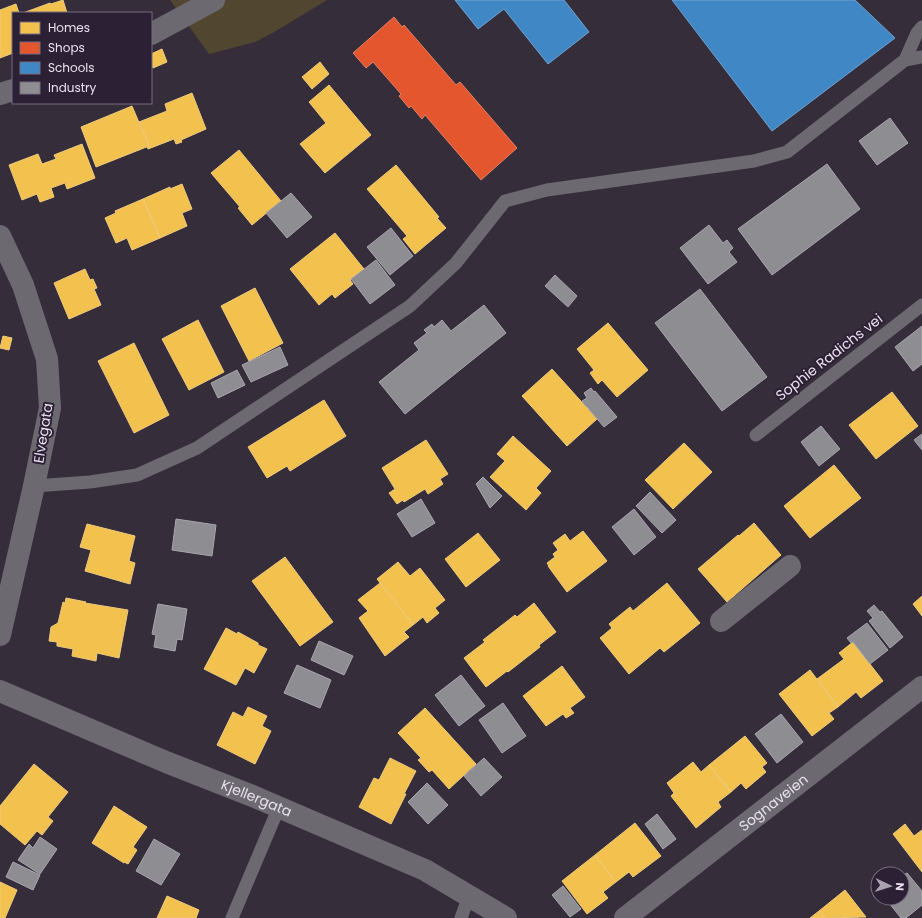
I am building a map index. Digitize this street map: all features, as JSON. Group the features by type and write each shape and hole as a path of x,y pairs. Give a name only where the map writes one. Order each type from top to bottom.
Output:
{"street":[{"path":"152,33 214,0"},
{"path":"0,94 12,90"},
{"name":"Elvegata","path":"0,236 23,285 47,359 50,408 0,635"},
{"path":"721,621 790,566"},
{"name":"Sognaveien","path":"625,918 922,687"},
{"name":"Kjellergata","path":"0,692 159,759 279,807 425,870 506,918"}],"lane":[{"path":"905,60 917,33 922,27"},
{"path":"34,486 90,482 137,475 198,448 410,306 456,263 505,201 547,190 754,161 787,152 905,60 922,57"},
{"name":"Sophie Radichs vei","path":"756,435 922,305"},
{"path":"232,918 279,807"},
{"path":"461,918 470,896"}],"shaded area":[{"path":"170,0 327,0 255,42 209,54"}],"building: Homes":[{"path":"63,0 67,12 26,12 50,3"},
{"path":"16,4 19,12 12,12 12,53 0,58 0,10"},
{"path":"162,49 167,62 153,68 152,54"},
{"path":"320,62 329,74 312,89 302,77"},
{"path":"329,85 371,135 325,173 300,144 326,123 309,102"},
{"path":"192,93 206,129 181,140 182,142 176,144 174,139 148,149 147,147 149,146 139,122 167,111 165,104"},
{"path":"132,106 149,146 96,167 81,127"},
{"path":"82,144 95,178 67,189 65,183 51,188 54,197 40,202 37,194 22,200 9,165 38,154 42,164 56,159 54,155"},
{"path":"239,150 281,201 252,225 238,208 240,207 211,173"},
{"path":"396,165 439,217 437,218 446,228 415,254 403,239 407,236 367,189"},
{"path":"182,184 192,209 182,213 187,226 160,238 143,199 170,187 170,189"},
{"path":"143,199 160,238 132,250 127,238 116,243 105,218 116,213 115,211"},
{"path":"335,233 364,269 350,280 353,284 335,298 332,294 319,305 290,269"},
{"path":"85,269 90,280 93,279 97,288 94,289 101,305 69,319 54,283"},
{"path":"255,288 283,343 249,361 221,306"},
{"path":"198,320 224,372 189,390 162,339"},
{"path":"608,323 648,370 617,397 602,380 598,384 590,373 594,370 577,349"},
{"path":"3,336 12,338 9,350 0,348"},
{"path":"134,343 169,415 134,433 98,361"},
{"path":"552,369 597,419 567,446 522,396"},
{"path":"892,392 918,426 876,459 849,425"},
{"path":"324,400 346,436 290,471 287,466 267,478 248,447"},
{"path":"513,436 551,471 536,488 541,493 526,510 490,477 505,461 497,454"},
{"path":"426,440 448,474 440,479 443,484 428,494 425,489 404,502 403,500 397,504 389,493 395,489 382,468"},
{"path":"684,443 712,472 673,509 645,480"},
{"path":"834,465 861,498 810,538 784,506"},
{"path":"754,523 781,555 727,602 698,569"},
{"path":"87,524 135,536 129,561 135,563 130,584 85,571 91,550 80,547"},
{"path":"583,531 607,561 567,592 547,563 555,557 553,554 558,550 553,543 565,534 570,541"},
{"path":"478,533 500,560 466,587 445,559"},
{"path":"285,557 333,622 300,646 252,581"},
{"path":"398,562 410,576 420,568 445,600 435,608 439,613 427,623 423,617 413,625 377,579"},
{"path":"380,583 413,625 404,632 409,637 385,656 359,618 368,611 358,600"},
{"path":"667,583 700,623 664,652 660,648 629,674 600,638 612,628 609,624 630,607 633,611"},
{"path":"922,596 922,616 913,604"},
{"path":"66,598 86,602 85,603 128,610 119,658 97,653 96,661 72,656 73,649 57,646 57,642 49,641 51,627 58,623 63,602 65,603"},
{"path":"534,603 556,632 539,645 540,647 486,687 464,658 485,642 483,640 515,615 517,617"},
{"path":"226,628 237,634 238,632 267,649 254,673 245,668 236,685 204,669"},
{"path":"853,642 883,681 861,698 856,692 838,707 817,679 844,659 839,653"},
{"path":"562,666 585,697 570,708 574,713 566,718 563,714 546,726 523,696"},
{"path":"810,670 838,707 829,713 834,719 812,736 779,694"},
{"path":"248,707 267,716 262,726 271,731 255,764 217,745 233,712 243,717"},
{"path":"425,708 476,764 449,789 432,770 429,772 418,760 421,758 398,733"},
{"path":"745,736 767,763 762,767 766,772 746,789 741,783 731,792 709,765"},
{"path":"390,758 416,771 391,824 359,807 374,778 379,780"},
{"path":"693,762 701,772 709,765 731,792 718,802 721,807 696,828 671,796 674,793 667,783"},
{"path":"34,764 68,792 48,817 53,821 42,835 37,831 25,845 0,824 0,806"},
{"path":"114,806 147,827 133,847 137,850 128,864 92,843"},
{"path":"635,823 661,856 633,877 629,872 616,882 595,855"},
{"path":"905,824 914,836 922,830 922,872 893,834"},
{"path":"595,855 616,882 603,892 608,898 587,914 562,881"},
{"path":"0,882 17,890 5,918 0,918"},
{"path":"845,890 866,917 825,918 819,911"},
{"path":"167,896 199,910 196,918 157,918"},
{"path":"819,911 825,918 810,918"}],"building: Shops":[{"path":"394,17 402,27 404,25 456,85 460,82 517,148 481,180 425,115 422,119 411,106 409,108 399,96 401,94 373,62 366,68 353,53"}],"building: Schools":[{"path":"455,0 564,0 589,32 548,64 504,9 478,29"},
{"path":"672,0 855,0 895,38 772,131"}],"building: Industry":[{"path":"890,118 908,143 877,165 859,141"},
{"path":"827,164 860,209 772,275 738,229"},
{"path":"291,193 312,217 287,238 266,213"},
{"path":"709,225 723,243 727,240 733,248 729,252 737,262 708,284 680,248"},
{"path":"391,228 413,256 390,275 367,247"},
{"path":"376,260 395,285 370,304 351,279"},
{"path":"555,275 577,296 568,307 545,286"},
{"path":"700,289 767,377 722,411 655,323"},
{"path":"484,305 506,333 405,414 379,382 419,350 414,343 427,333 424,330 432,324 434,327 442,320 451,331"},
{"path":"922,326 922,364 913,371 895,347"},
{"path":"280,347 288,365 251,382 242,365"},
{"path":"237,370 245,385 218,398 211,383"},
{"path":"591,388 617,417 604,427 582,401 587,398 584,393"},
{"path":"821,426 840,449 819,466 801,442"},
{"path":"922,434 922,450 914,440"},
{"path":"483,477 502,496 490,508 476,484"},
{"path":"650,492 676,520 662,533 636,506"},
{"path":"421,499 435,523 412,537 397,514"},
{"path":"634,509 656,537 634,555 612,527"},
{"path":"176,519 216,525 212,556 172,550"},
{"path":"158,604 187,609 182,640 177,639 175,651 154,647 156,635 152,634"},
{"path":"874,605 880,612 882,611 903,637 890,648 869,621 873,618 867,611"},
{"path":"867,623 888,650 870,664 853,642 851,643 847,638"},
{"path":"319,641 353,656 344,675 311,660"},
{"path":"297,665 331,680 320,708 284,693"},
{"path":"461,675 485,706 459,726 435,695"},
{"path":"503,703 526,736 502,753 479,720"},
{"path":"781,714 803,742 777,763 755,734"},
{"path":"484,758 502,777 481,796 464,776"},
{"path":"427,783 448,805 428,824 408,802"},
{"path":"657,814 676,839 663,849 645,824"},
{"path":"40,837 57,849 40,874 18,860 29,844 33,848"},
{"path":"154,839 180,854 161,885 136,871"},
{"path":"13,862 40,875 33,890 6,877"},
{"path":"910,877 922,891 922,905 906,918 901,918 891,906 910,906"},
{"path":"563,886 581,909 570,917 552,895"}]}
